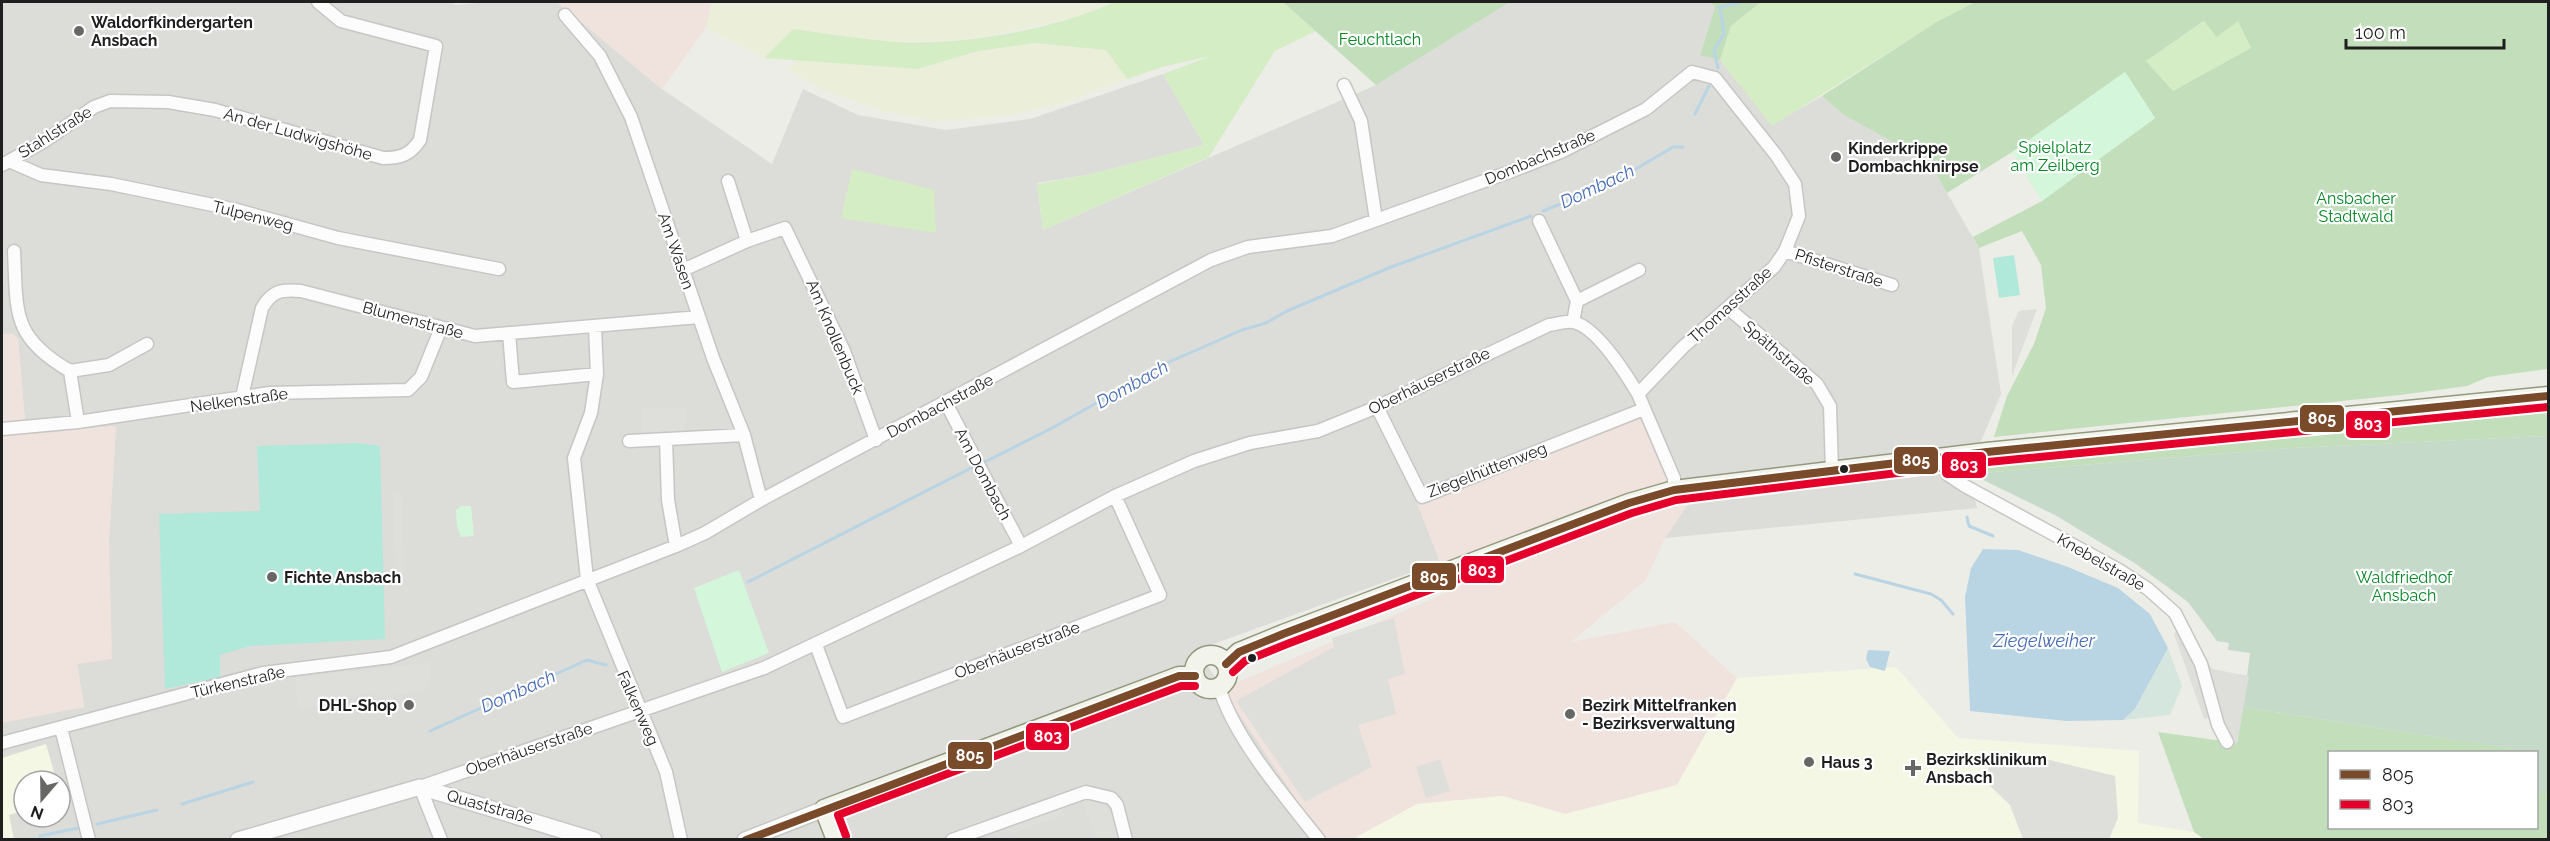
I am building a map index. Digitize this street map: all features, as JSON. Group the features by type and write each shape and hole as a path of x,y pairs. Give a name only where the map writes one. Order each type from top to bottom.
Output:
{"main road":[{"path":"1226,664 1239,652 1283,634 1629,503 1674,490 2012,449 2548,396"},
{"path":"1217,656 1226,664 1227,680 1219,687 1207,689 1197,681 1196,664 1205,657 1217,656"},
{"path":"836,840 824,809 1179,676 1195,676"}],"street":[{"name":"An der Ludwigshöhe","path":"110,101 168,102 215,110 383,158 399,158 412,151 420,140 436,46 341,21 318,2"},
{"name":"Am Wasen","path":"565,15 600,56 631,117 699,317 744,435 761,500"},
{"name":"Dombachstraße","path":"508,610 705,533 761,500 1211,260 1248,247 1332,236 1561,152 1646,109 1692,72"},
{"name":"Thomasstraße","path":"1638,394 1683,347 1774,267 1785,251 1799,216 1795,184 1776,155 1715,78 1692,72"},
{"path":"1344,85 1361,120 1376,220"},
{"name":"Stahlstraße","path":"5,163 43,142 94,107 110,101"},
{"name":"Tulpenweg","path":"5,163 41,175 111,184 237,210 338,238 499,268"},
{"path":"683,270 747,241 728,181"},
{"path":"1539,221 1577,301 1574,322 1598,338 1622,365 1638,394 1674,478 1674,490"},
{"name":"Am Knollenbuck","path":"747,241 785,228 790,235 844,351 876,440"},
{"path":"14,251 17,315 30,342 48,358 69,371 109,365 147,344"},
{"name":"Pfisterstraße","path":"1785,251 1892,285"},
{"path":"1577,301 1639,270"},
{"name":"Blumenstraße","path":"242,396 262,308 269,296 282,290 301,291 475,336 699,317"},
{"name":"Späthstraße","path":"1728,308 1817,384 1830,406 1832,471"},
{"name":"Oberhäuserstraße","path":"238,840 420,787 764,668 1021,546 1115,496 1194,461 1250,443 1318,431 1377,407 1530,332 1549,325 1574,322"},
{"name":"Falkenweg","path":"595,327 597,374 591,413 574,458 586,579 666,772 681,840"},
{"name":"Nelkenstraße","path":"2,429 78,422 212,404 242,396 408,390 421,377 441,328"},
{"path":"509,333 513,382 597,374"},
{"path":"69,371 78,422"},
{"name":"Am Dombach","path":"946,403 1021,546"},
{"name":"Ziegelhüttenweg","path":"1377,407 1422,497 1644,409"},
{"path":"629,441 744,435"},
{"path":"666,439 668,500 676,546"},
{"name":"Knebelstraße","path":"1940,458 1947,474 1965,486 2119,570 2148,589 2175,613 2201,664 2218,725 2227,742"},
{"name":"Oberhäuserstraße","path":"816,645 843,717 1160,594 1115,496"},
{"name":"Türkenstraße","path":"2,743 263,672 391,657 508,610"},
{"path":"1219,687 1225,706 1244,738 1319,840"},
{"path":"61,728 89,840"},
{"path":"420,787 441,840"},
{"name":"Quaststraße","path":"420,787 594,840"},
{"path":"952,840 1086,792 1111,798 1117,805 1126,840"},
{"path":"745,840 824,809"}],"shaded area":[{"path":"2,2 453,2 454,5 489,2 557,2 662,89 772,164 803,89 858,115 946,130 1030,119 1163,74 1204,145 1087,175 1037,183 1043,230 1376,85 1510,2 1711,2 1715,7 1700,54 1720,60 1772,125 1822,96 1844,115 1929,162 1979,248 2001,394 1968,472 1977,508 1665,538 1691,499 1414,493 1440,562 1197,650 1323,839 2,839 2,722 84,707 77,664 109,539 116,426 26,434 18,339 13,334 2,334"},
{"path":"557,2 712,2 706,28 662,89"},
{"path":"712,2 1110,3 1081,16 968,40 887,42 793,29 764,58 706,28"},
{"path":"1035,43 1106,50 1127,79 1062,104 1005,116 935,121 885,112 823,90 787,69 799,58 918,69 978,51"},
{"path":"2037,309 2012,376 2012,326 2019,311"},
{"path":"2,334 13,334 18,339 26,434 116,426 109,539 112,659 77,664 84,707 2,723"},
{"path":"1650,404 1692,499 1665,538 1646,580 1571,642 1675,622 1737,678 1678,785 1565,814 1503,796 1418,804 1351,840 1323,839 1222,689 1462,586 1440,562 1413,493"},
{"path":"685,407 685,432 642,433 642,408"},
{"path":"393,491 401,491 404,574 396,574"},
{"path":"1394,618 1405,674 1388,679 1396,714 1358,725 1372,767 1305,802 1236,701 1334,647 1332,638"},
{"path":"2187,621 2212,669 2249,676 2237,743 2219,740 2211,717 2204,719 2174,634"},
{"path":"2168,648 2182,686 2170,715 2123,720 2136,708"},
{"path":"431,662 428,690 375,698 373,693 347,697 347,701 299,709 295,678"},
{"name":"Bezirksklinikum Ansbach","path":"1896,667 1958,738 2139,751 2138,823 2194,832 2204,839 1351,840 1417,804 1503,796 1565,814 1677,785 1737,678"},
{"path":"46,744 53,769 12,769 12,814 9,815 14,839 2,839 2,758"},
{"path":"2033,756 2115,776 2118,818 2109,839 2023,839 2010,805 1989,785 1988,759"},
{"path":"1440,759 1450,791 1426,798 1416,767"},
{"path":"1092,800 1115,813 1121,839 1096,839 1083,802"},
{"path":"1062,807 1065,815 1007,835 1004,827"}],"green space":[{"path":"1109,2 1283,2 1316,31 1275,51 1209,157 1043,230 1037,184 1087,175 1204,145 1163,74 1211,56 1162,67 1127,79 1106,50 1035,43 978,51 918,69 764,58 793,29 885,41 939,42 1029,29 1086,14 1110,4"},
{"name":"Feuchtlach","path":"1283,2 1510,2 1376,85"},
{"path":"1711,2 1761,2 1731,26 1720,60 1700,55 1715,7"},
{"path":"1761,2 1975,2 1935,23 1772,126 1720,60 1731,26"},
{"name":"Ansbacher Stadtwald","path":"1975,2 2548,2 2548,369 2488,377 2467,386 2400,395 1994,437 2007,396 2034,344 2046,308 2041,265 2022,231 1979,248 1973,237 2042,201 2155,118 2125,72 2012,152 1947,193 1929,162 1844,115 1822,96 1935,23","holes":["2204,21 2217,37 2238,21 2251,48 2173,91 2146,61"]},
{"path":"2205,21 2238,21 2251,48 2173,91 2146,61"},
{"name":"Spielplatz am Zeilberg","path":"2125,72 2155,118 2042,201 2012,152"},
{"path":"852,169 934,190 936,233 841,218"},
{"path":"2014,255 2020,295 1999,298 1993,258"},
{"path":"2548,407 2548,436 2291,448 1982,473 1978,463 2472,414 2497,417 2504,412"},
{"name":"Waldfriedhof Ansbach","path":"2548,436 2548,794 2538,790 2538,751 2514,751 2243,707 2250,653 2228,650 2229,643 2217,641 2188,602 2136,564 2055,515 1981,479 1982,473 2291,448"},
{"name":"Fichte Ansbach","path":"359,443 380,446 385,639 250,646 220,655 220,677 165,689 159,514 260,511 257,446"},
{"path":"461,506 471,506 474,536 461,537 457,526 456,510"},
{"path":"739,570 769,653 722,672 694,588"},
{"path":"2243,707 2514,749 2515,751 2328,751 2328,829 2538,829 2538,790 2548,794 2548,839 2204,839 2194,832 2158,732 2237,743"}],"water":[{"name":"Ziegelweiher","path":"1983,549 2018,550 2068,567 2118,588 2150,614 2168,648 2135,709 2123,720 2066,721 1970,711 1965,597 1971,568"},
{"path":"1868,650 1890,651 1885,671 1870,667 1866,659"}],"waterway":[{"name":"Dombach","path":"1718,68 1714,50 1724,34 1720,7 1742,2"},
{"name":"Dombach","path":"1695,114 1709,86"},
{"name":"Dombach","path":"1543,211 1612,183 1673,147 1683,147"},
{"name":"Dombach","path":"981,464 1054,427 1169,362 1242,330 1266,323 1287,311 1391,267 1531,216"},
{"name":"Dombach","path":"748,582 975,466"},
{"path":"1967,517 1969,526 1993,536"},
{"path":"1855,574 1931,594 1941,600 1953,614"},
{"name":"Dombach","path":"430,731 587,660 606,665"},
{"name":"Dombach","path":"182,804 253,782"},
{"name":"Dombach","path":"97,824 157,810"},
{"name":"Dombach","path":"40,836 78,828"}],"transit line":[{"name":"805","path":"1226,664 1239,652 1283,634 1629,503 1674,490 1987,452 2548,396"},
{"name":"803","path":"1233,672 1245,661 1287,644 1632,513 1676,500 1988,462 2548,407"},
{"name":"805","path":"746,840 1179,676 1195,676"},
{"name":"803","path":"846,836 838,815 1181,686 1195,686"}],"place":[{"name":"Waldorfkindergarten Ansbach","path":"79,31"},
{"name":"Kinderkrippe Dombachknirpse","path":"1836,157"},
{"name":"Fichte Ansbach","path":"272,577"},
{"name":"DHL-Shop","path":"409,705"},
{"name":"Bezirk Mittelfranken - Bezirksverwaltung","path":"1570,714"},
{"name":"Haus 3","path":"1809,762"},
{"name":"Bezirksklinikum Ansbach","path":"1913,768"}]}
